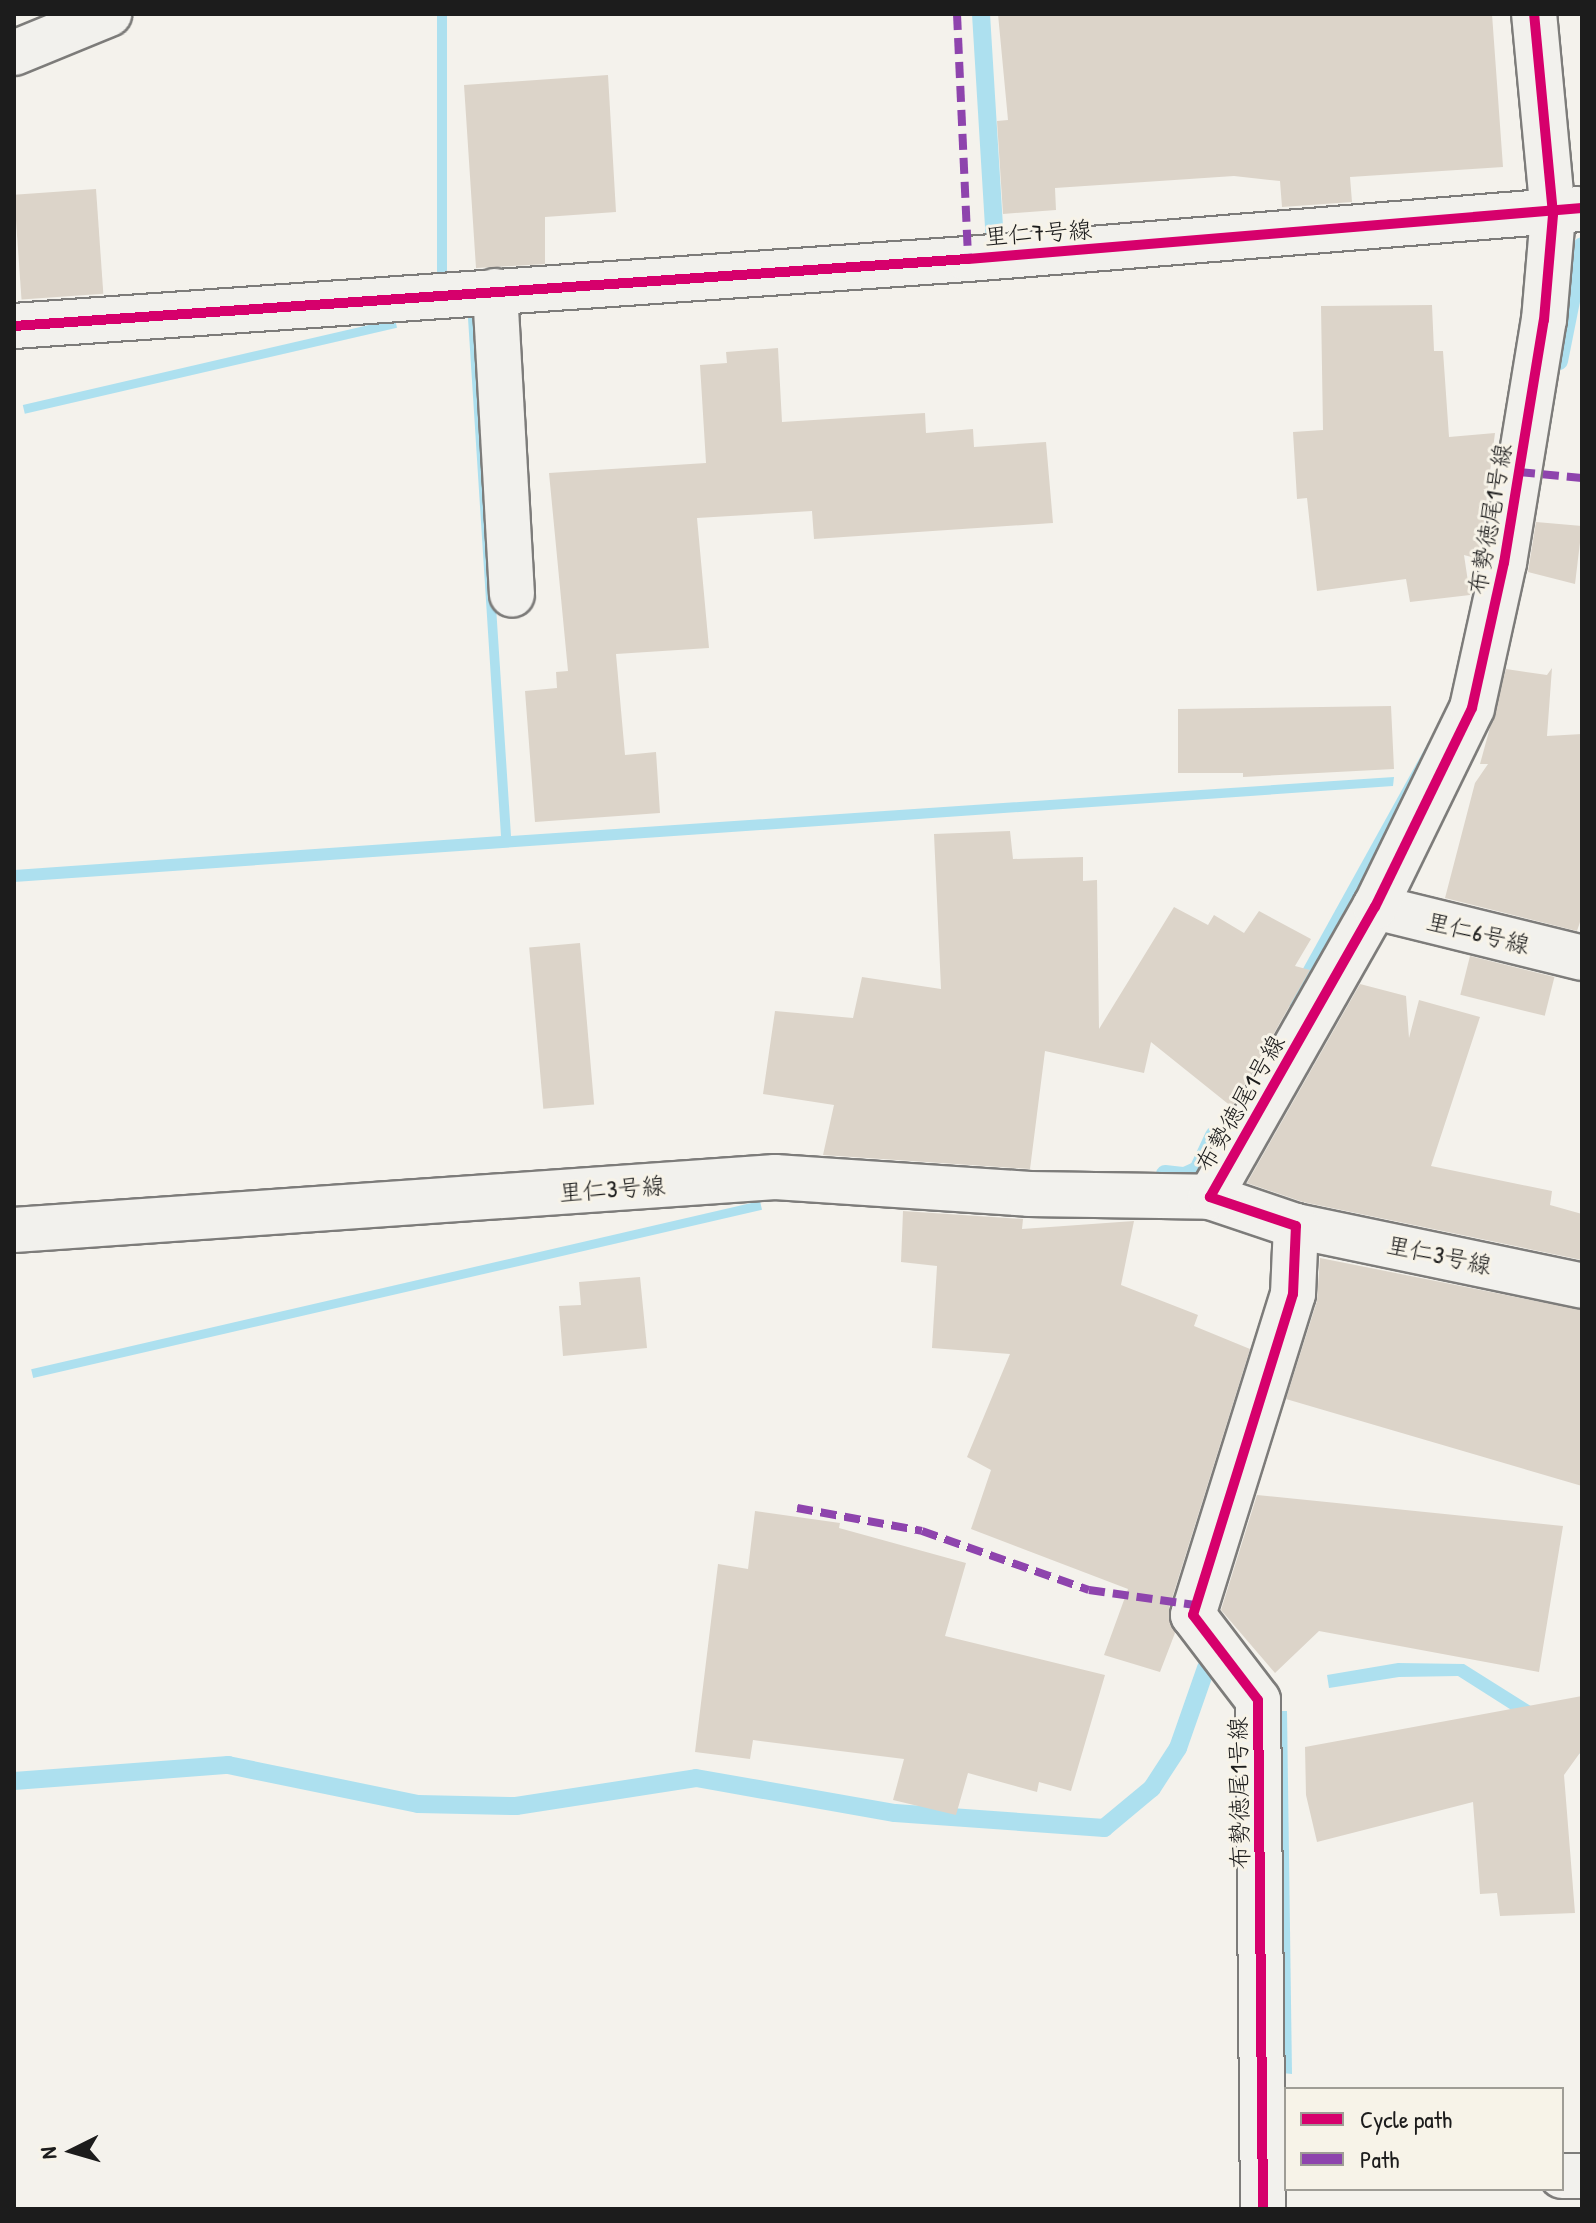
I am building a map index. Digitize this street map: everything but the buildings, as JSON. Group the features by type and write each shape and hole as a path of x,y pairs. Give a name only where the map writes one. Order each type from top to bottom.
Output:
{"street":[{"path":"14,53 109,14"},
{"name":"布勢徳尾1号線","path":"1270,2191 1258,1700 1193,1615 1293,1294 1296,1226 1210,1197 1375,907 1472,708 1504,563 1544,320 1567,211 1534,14"},
{"name":"里仁7号線","path":"14,326 1567,211"},
{"path":"495,291 512,595"},
{"name":"里仁6号線","path":"1375,907 1582,958"},
{"name":"里仁3号線","path":"14,1230 775,1177 1029,1194 1210,1197"},
{"name":"里仁3号線","path":"1296,1226 1582,1286"}],"water":[{"path":"437,14 447,14 447,274 437,274"},
{"path":"477,316 511,836 1394,777 1393,786 14,882 14,870 501,836 468,318"},
{"path":"395,319 397,328 25,414 23,405"},
{"path":"1429,741 1438,744 1291,1007 1284,1003"},
{"path":"760,1201 762,1210 33,1378 31,1369"},
{"path":"1398,1663 1464,1664 1582,1738 1582,1755 1458,1676 1399,1677 1329,1688 1327,1675"},
{"path":"1269,1711 1287,1711 1292,2074 1282,2073"}],"waterway":[{"path":"981,14 995,242"},
{"path":"1559,361 1582,246"},
{"path":"1165,1174 1185,1176 1198,1170 1214,1135"},
{"path":"14,1781 228,1765 418,1804 516,1806 696,1778 895,1813 1104,1828 1152,1788 1178,1748 1206,1668"}],"marked path":[{"path":"957,14 968,259"},
{"path":"1519,472 1582,478"},
{"path":"797,1508 922,1531 1089,1590 1195,1605"}],"cycle path":[{"path":"1263,2209 1258,1700 1193,1615 1293,1294 1296,1226 1210,1197 1375,907 1472,708 1504,563 1544,320 1553,214 1534,14"},
{"path":"14,326 968,259 1582,208"}]}
